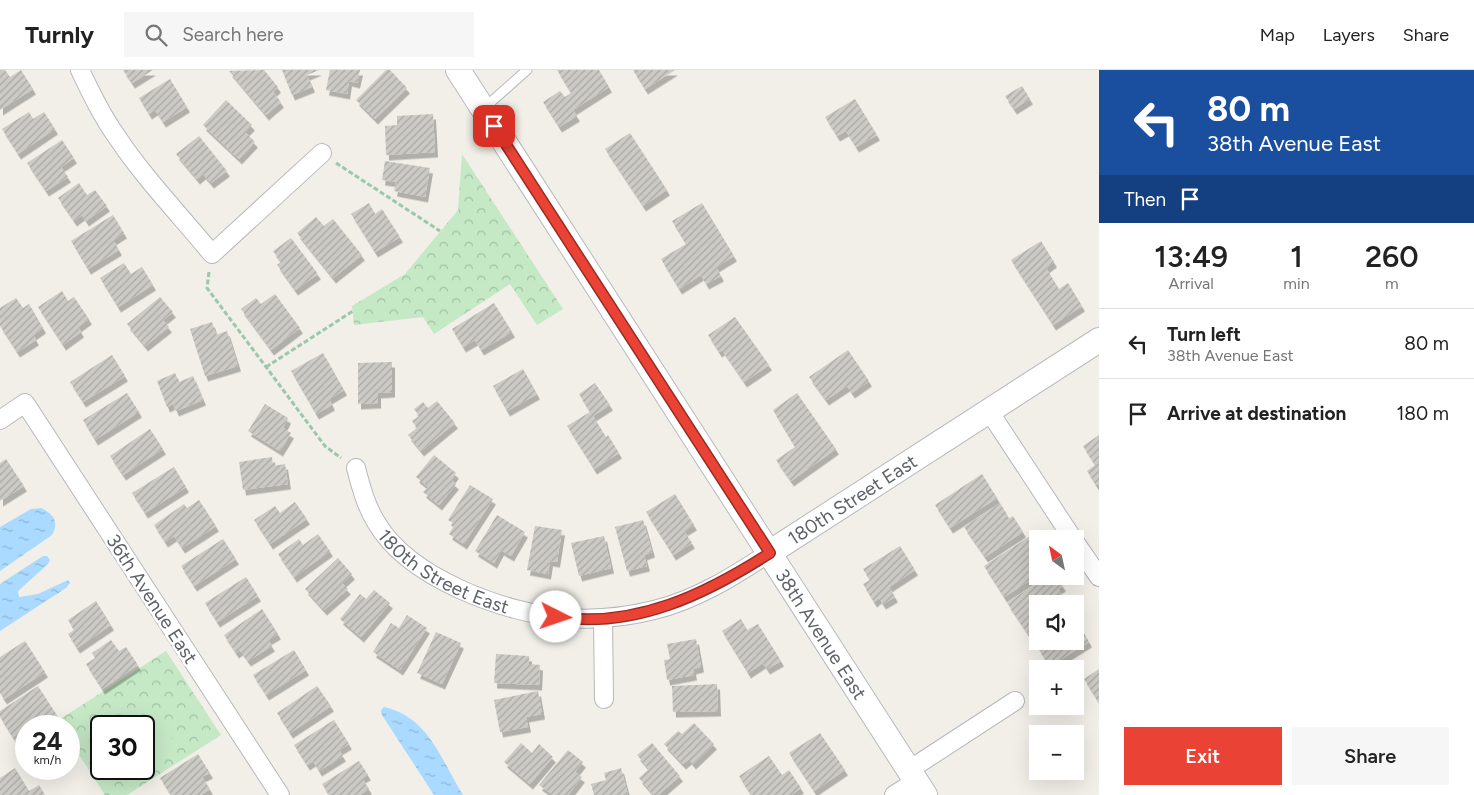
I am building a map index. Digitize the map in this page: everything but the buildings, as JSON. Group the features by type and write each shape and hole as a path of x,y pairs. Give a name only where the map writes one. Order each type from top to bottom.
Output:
{"street":[{"path":"80,70 101,113 140,170 212,254 322,153"},
{"name":"38th Avenue East","path":"458,70 917,782"},
{"name":"180th Street East","path":"356,468 376,523 399,550 427,571 495,605 567,618 603,618 636,614 686,600 730,578 1099,340"},
{"name":"36th Avenue East","path":"0,420 25,404 280,795"},
{"path":"989,412 1067,530"},
{"path":"1084,555 1099,577"},
{"path":"603,618 604,699"},
{"path":"894,795 917,782 1016,701"}],"lane":[{"path":"483,109 527,70"}],"path":[{"path":"322,153 440,231"},
{"path":"212,254 207,288 325,446 356,468"},
{"path":"266,367 353,311"}],"green space":[{"path":"462,154 563,309 537,325 510,284 434,334 423,317 354,325 352,306 405,274 458,210"},
{"path":"166,651 221,735 155,777 155,715 90,715 90,772 80,756 80,715 66,715"},
{"path":"157,717 175,743 155,757 155,718"},
{"path":"95,780 150,780 127,795 105,795"}],"water":[{"path":"41,508 54,519 55,527 52,535 0,571 0,527 31,509"},
{"path":"43,556 47,556 50,560 48,564 18,591 19,597 38,594 68,580 70,583 66,588 0,631 0,584"},
{"path":"384,707 399,712 423,730 440,754 463,795 434,795 382,715 381,710"}],"route":[{"path":"494,126 770,553 730,578 686,600 656,610 603,618 556,617"}]}
